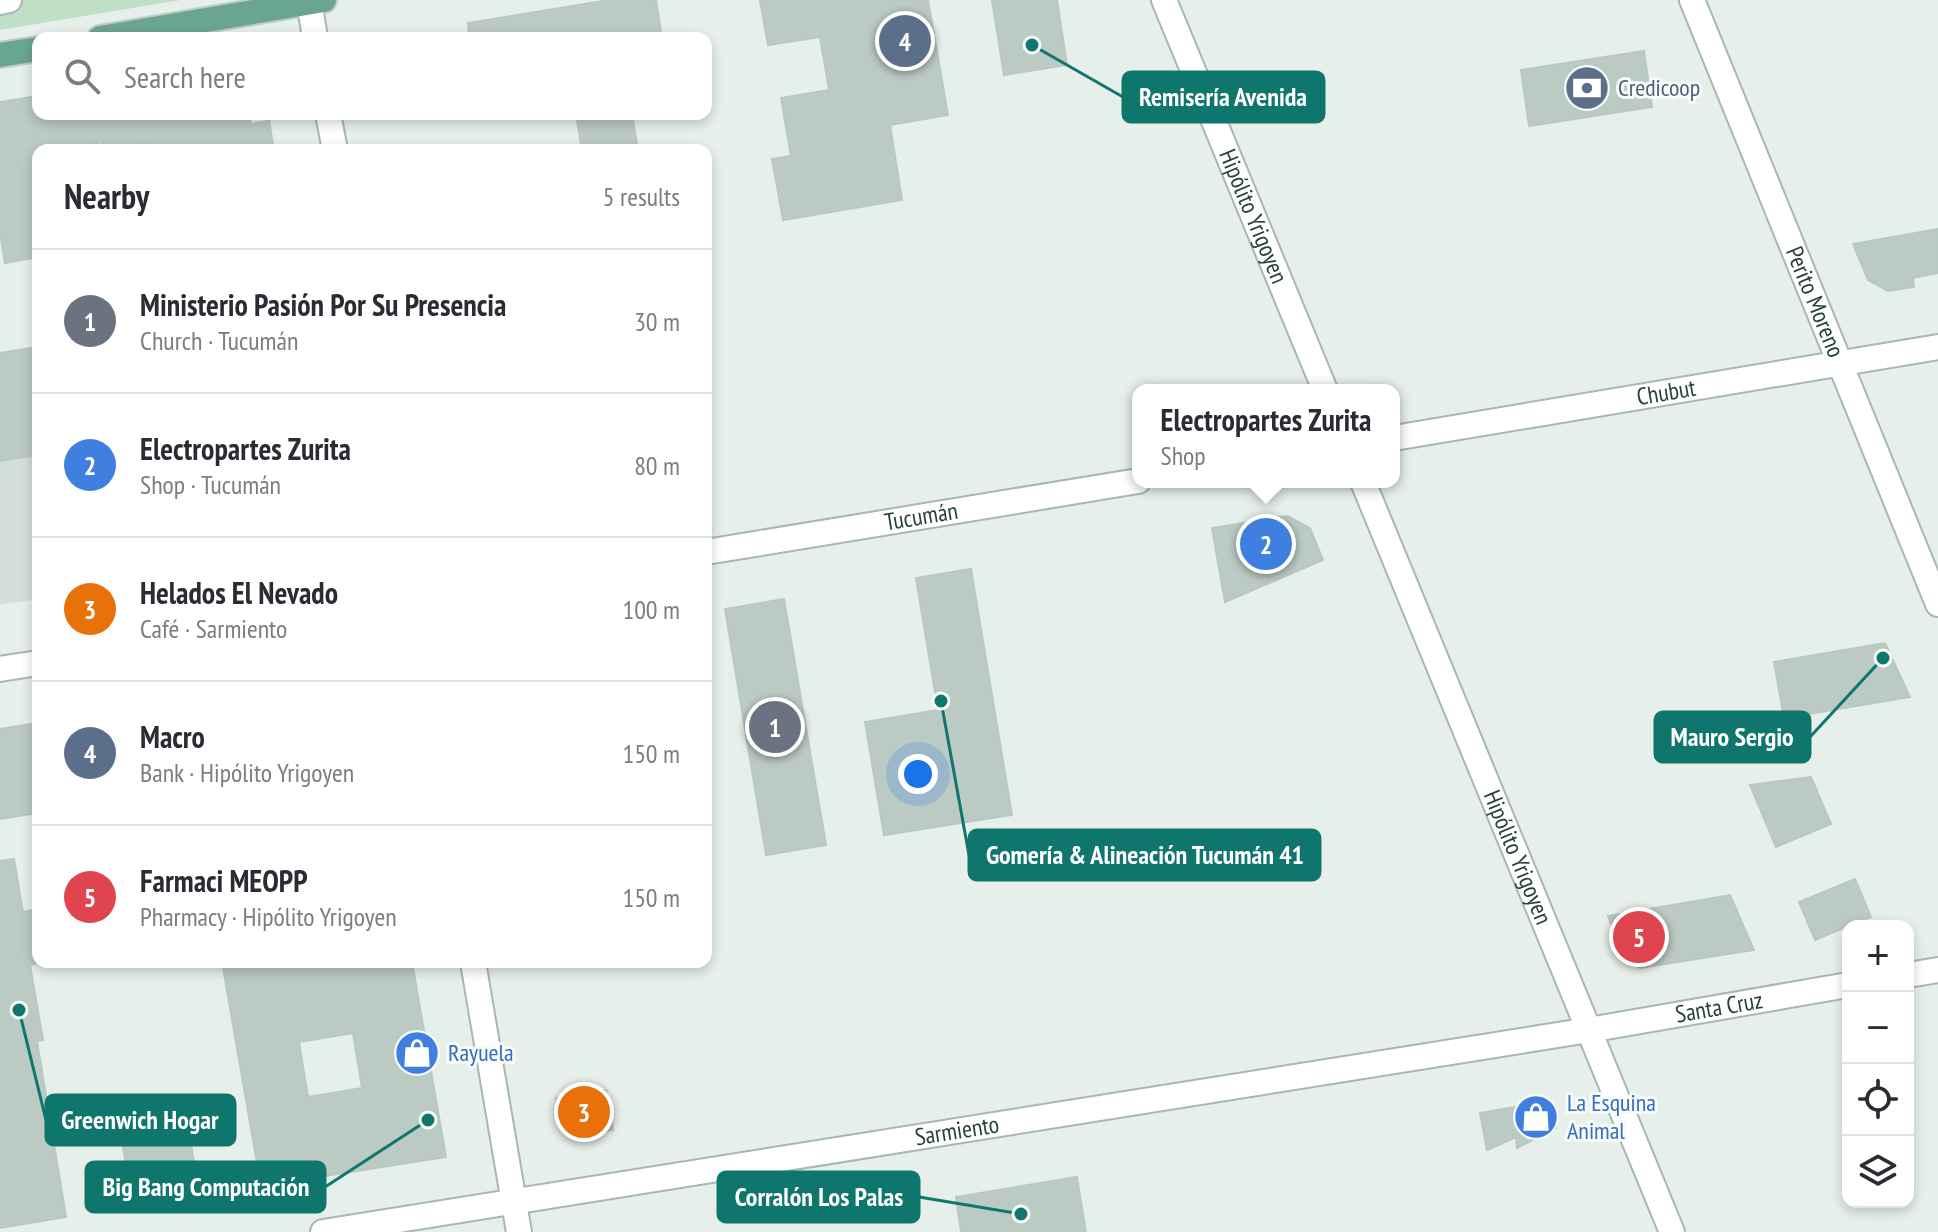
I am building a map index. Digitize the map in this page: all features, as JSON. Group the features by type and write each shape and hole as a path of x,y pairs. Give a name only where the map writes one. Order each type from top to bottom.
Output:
{"main road":[{"path":"135,32 314,1"},
{"path":"0,55 32,50"}],"street":[{"path":"0,2 9,0"},
{"name":"Hipólito Yrigoyen","path":"1164,0 1323,384"},
{"name":"Perito Moreno","path":"1692,0 1938,604"},
{"path":"314,1 315,32"},
{"path":"329,120 334,144"},
{"name":"Chubut","path":"1400,437 1938,347"},
{"name":"Tucumán","path":"712,551 1132,482"},
{"name":"Hipólito Yrigoyen","path":"1365,488 1672,1232"},
{"path":"0,669 32,664"},
{"path":"474,968 519,1232"},
{"path":"1914,974 1938,970"},
{"name":"Santa Cruz","path":"1589,1030 1842,986"},
{"name":"Sarmiento","path":"323,1232 1589,1030"}],"shaded area":[{"path":"32,348 32,600 0,605 0,353"}],"green space":[{"path":"0,0 181,0 0,30"}],"building":[{"path":"609,0 656,0 661,32 469,32 468,23"},
{"path":"760,0 928,0 948,115 890,125 902,200 783,220 772,159 791,156 781,98 829,90 820,37 768,45"},
{"path":"992,0 1057,0 1067,65 1004,75"},
{"name":"Credicoop","path":"1644,51 1652,107 1529,126 1521,70"},
{"path":"32,97 32,120 250,120 251,124 269,121 273,144 32,144 32,258 5,263 0,233 0,102"},
{"path":"577,120 633,120 637,144 581,144"},
{"path":"1938,229 1938,273 1913,278 1914,287 1888,291 1868,280 1853,244"},
{"path":"32,348 32,456 0,461 0,353"},
{"path":"1287,516 1310,528 1323,560 1225,602 1212,528"},
{"path":"971,569 1012,815 884,835 865,722 938,710 916,578"},
{"path":"784,599 826,845 766,855 725,609"},
{"path":"1885,643 1910,697 1784,718 1774,662"},
{"path":"32,724 32,814 0,819 0,729"},
{"path":"1811,777 1831,824 1776,847 1750,785"},
{"path":"14,859 23,912 32,910 30,965 43,1040 37,1041 66,1217 0,1228 0,861"},
{"path":"1855,879 1871,917 1842,920 1842,929 1815,940 1799,902"},
{"path":"1730,895 1754,950 1640,968 1625,958 1608,916"},
{"path":"223,968 413,968 446,1157 261,1186","holes":["353,1033 362,1088 308,1097 299,1042"]},
{"path":"606,1090 613,1130 575,1136 561,1125 556,1098"},
{"path":"1532,1104 1550,1113 1556,1128 1517,1148 1516,1137 1487,1150 1480,1113"},
{"path":"187,1123 200,1196 133,1206 121,1135"},
{"path":"1077,1177 1086,1232 961,1232 956,1197"}],"place":[{"name":"Macro","path":"905,41"},
{"name":"Remisería Avenida","path":"1032,45"},
{"name":"Credicoop","path":"1587,88"},
{"name":"Electropartes Zurita","path":"1266,544"},
{"name":"Mauro Sergio","path":"1883,658"},
{"name":"Gomería & Alineación Tucumán 41","path":"941,701"},
{"name":"Ministerio Pasión Por Su Presencia","path":"775,727"},
{"name":"Farmaci MEOPP","path":"1639,937"},
{"name":"Greenwich Hogar","path":"19,1010"},
{"name":"Rayuela","path":"417,1053"},
{"name":"Helados El Nevado","path":"584,1112"},
{"name":"La Esquina Animal","path":"1536,1117"},
{"name":"Big Bang Computación","path":"428,1120"},
{"name":"Corralón Los Palas","path":"1021,1214"}]}
